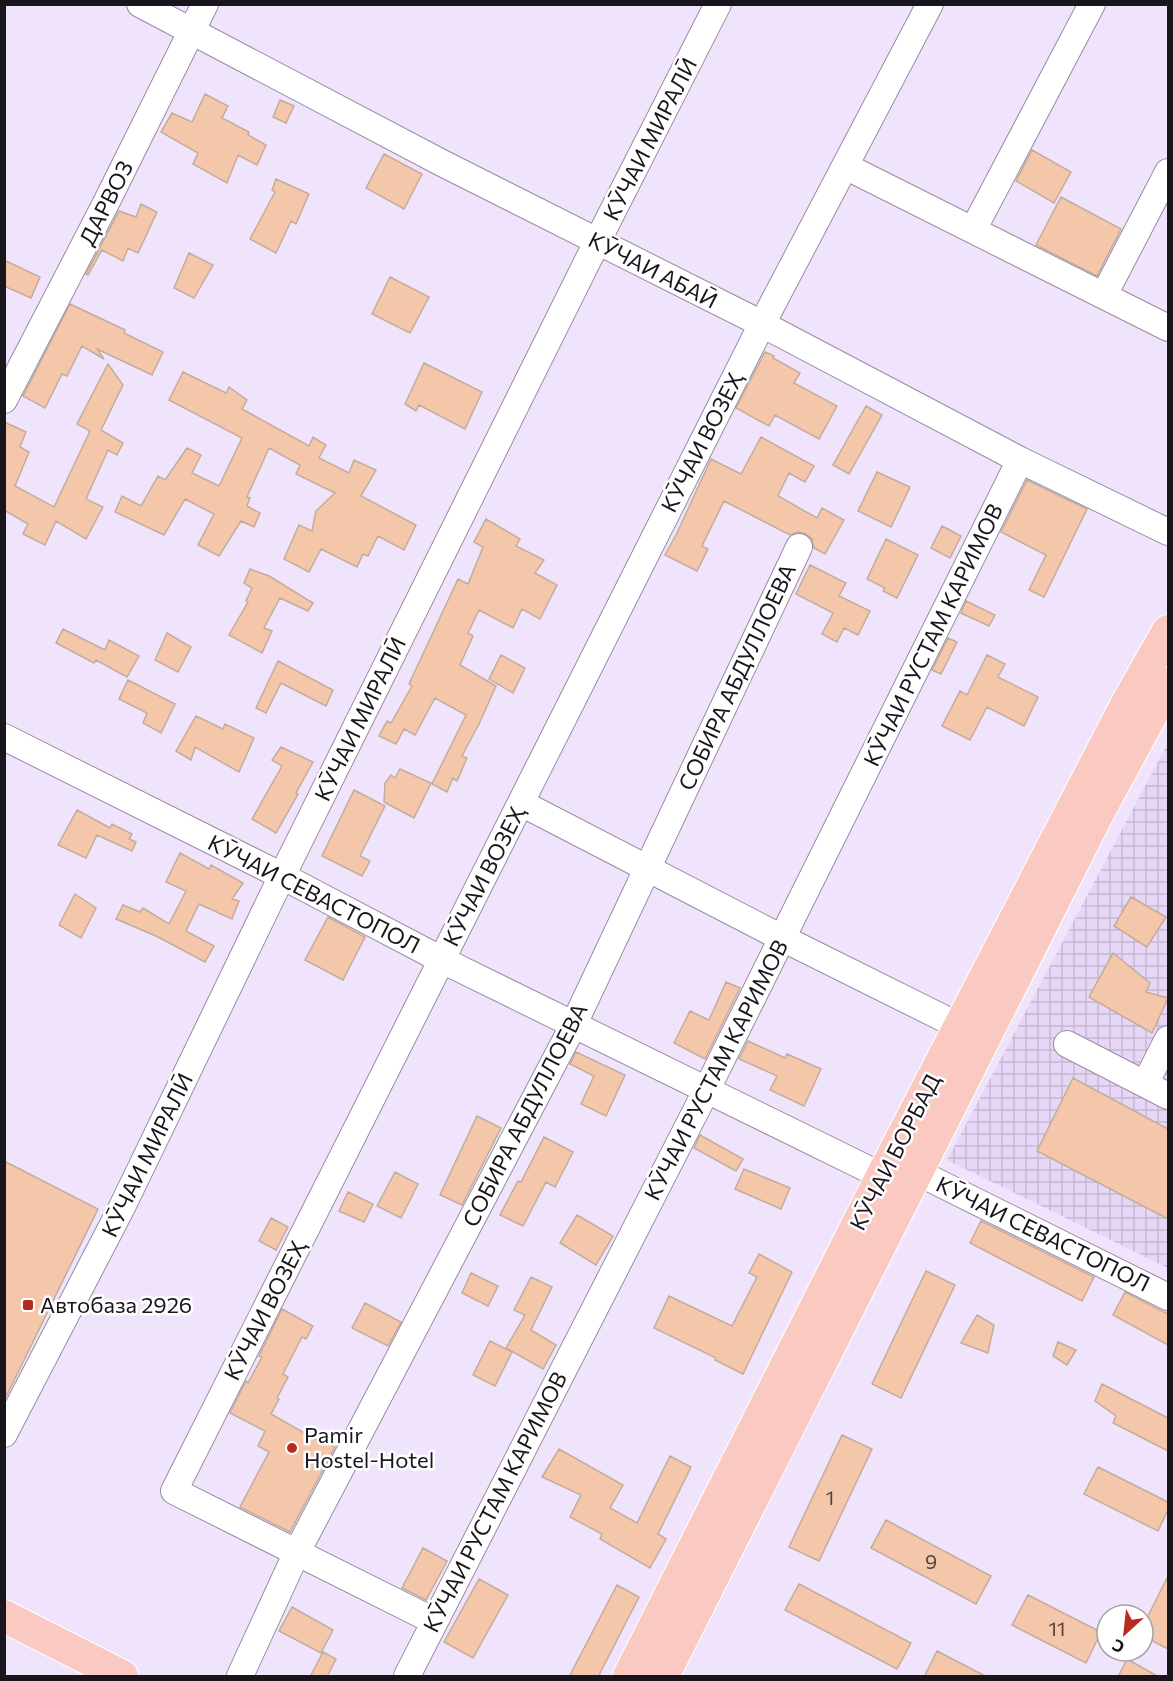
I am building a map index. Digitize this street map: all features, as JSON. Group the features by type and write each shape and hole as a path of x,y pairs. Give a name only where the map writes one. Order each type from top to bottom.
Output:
{"main road":[{"name":"КӮЧАИ БОРБАД","path":"629,1677 959,1026 1126,705 1168,631"},
{"name":"КӮЧАИ БОРБАД","path":"663,1677 1098,813 1168,684"},
{"path":"4,1616 122,1677"}],"street":[{"name":"КӮЧАИ АБАӢ","path":"140,4 597,242 762,324 1020,460 1168,532"},
{"name":"ДАРВОЗ","path":"4,400 205,4"},
{"name":"КӮЧАИ МИРАЛӢ","path":"4,1434 122,1207 282,876 718,4"},
{"name":"КӮЧАИ ВОЗЕҲ","path":"434,1621 174,1491 762,324 930,4"},
{"path":"973,230 1092,4"},
{"path":"845,166 1168,328"},
{"path":"1104,296 1168,172"},
{"name":"КӮЧАИ РУСТАМ КАРИМОВ","path":"407,1677 706,1090 1020,460"},
{"name":"СОБИРА АБДУЛЛОЕВА","path":"240,1677 297,1552 573,1026 799,547"},
{"name":"КӮЧАИ СЕВАСТОПОЛ","path":"4,736 573,1026 882,1176"},
{"path":"521,803 782,938 959,1026"},
{"path":"1145,1084 1168,1039"},
{"path":"1067,1044 1168,1096"},
{"name":"КӮЧАИ СЕВАСТОПОЛ","path":"917,1172 1168,1297"}],"shaded area":[{"path":"1168,743 1168,1268 947,1160"}],"building":[{"path":"205,94 228,106 222,118 249,132 248,135 266,145 257,165 238,155 227,183 193,164 198,153 161,132 172,113 192,122"},
{"path":"280,100 294,106 286,123 273,117"},
{"path":"1032,150 1071,172 1054,203 1016,181"},
{"path":"384,154 422,174 404,209 366,188"},
{"path":"276,179 309,194 296,224 291,221 276,253 250,239 275,192 272,190"},
{"path":"1061,197 1121,229 1097,276 1036,245"},
{"path":"141,204 157,212 138,253 128,248 123,261 102,250 88,275 86,274 119,211 136,217"},
{"path":"189,253 213,265 194,298 174,288"},
{"path":"4,260 40,277 31,298 4,286"},
{"path":"390,277 429,297 410,333 372,314"},
{"path":"70,304 125,330 124,333 163,352 152,375 97,349 104,359 82,346 67,376 62,374 45,408 23,396"},
{"path":"765,352 800,373 794,383 837,406 819,439 775,415 769,426 736,408"},
{"path":"424,363 482,392 465,429 419,405 416,411 405,404"},
{"path":"108,364 123,385 101,430 123,443 117,455 108,450 86,499 103,507 86,539 56,521 45,545 23,534 28,524 4,510 4,422 26,432 20,447 29,452 15,486 54,507 90,431 77,424"},
{"path":"183,372 226,393 229,387 247,400 242,409 309,446 313,437 326,445 319,458 349,473 354,460 376,470 361,496 416,525 404,550 378,536 368,556 363,554 357,567 321,549 309,572 284,559 299,525 312,531 316,511 335,493 296,474 300,465 269,448 247,497 250,498 247,506 260,513 254,527 241,521 219,556 198,545 214,514 185,499 164,535 115,512 122,496 141,506 158,476 165,480 187,448 201,455 192,473 219,486 242,438 169,400"},
{"path":"866,406 882,415 849,474 833,465"},
{"path":"761,437 814,466 805,482 789,473 778,496 817,518 822,508 844,520 825,554 814,548 812,539 806,534 798,532 790,535 724,501 702,546 708,549 697,571 665,555 711,459 741,474"},
{"path":"877,472 910,487 891,527 858,511"},
{"path":"1027,480 1087,509 1044,597 1029,590 1046,555 1001,532"},
{"path":"486,519 520,539 516,546 544,560 535,573 557,585 540,619 522,609 513,628 479,610 468,633 473,636 460,665 496,686 462,756 467,758 457,781 453,778 447,792 432,784 466,715 435,698 415,735 404,729 396,744 379,736 387,721 391,723 412,686 409,684 458,579 468,584 483,547 474,542"},
{"path":"942,526 961,536 950,558 931,548"},
{"path":"886,539 918,555 897,598 883,591 885,588 867,579"},
{"path":"810,565 846,583 839,596 870,611 858,635 844,628 837,642 822,634 833,613 796,594"},
{"path":"250,569 269,576 313,603 308,611 280,598 264,628 272,631 262,653 229,635 248,602 246,601 252,588 244,583"},
{"path":"966,601 995,615 989,626 961,613"},
{"path":"63,629 105,650 109,640 139,656 127,677 96,660 94,663 56,643"},
{"path":"167,633 191,647 178,672 155,660"},
{"path":"948,638 957,642 941,674 932,670"},
{"path":"501,655 525,668 513,693 489,679"},
{"path":"987,655 1005,664 998,677 1038,697 1024,726 987,707 970,740 942,726 960,691 967,695"},
{"path":"278,661 333,690 326,706 281,683 266,713 256,708"},
{"path":"128,680 175,704 161,733 143,723 147,713 119,699"},
{"path":"196,716 223,729 225,724 254,738 239,772 195,747 191,760 176,751"},
{"path":"281,747 313,762 276,833 252,819 282,766 272,760"},
{"path":"400,769 431,783 414,818 384,802 385,783 391,775 395,778"},
{"path":"354,790 385,806 360,856 370,861 362,876 322,856"},
{"path":"77,810 110,828 112,824 132,834 129,839 136,842 132,851 97,835 86,858 58,845"},
{"path":"180,853 209,869 211,865 243,883 232,899 239,901 232,919 199,904 186,931 214,946 205,962 156,936 116,919 123,905 140,912 143,908 169,924 186,891 166,882"},
{"path":"75,894 96,908 81,938 59,925"},
{"path":"1131,897 1166,917 1147,947 1114,926"},
{"path":"328,917 365,937 343,980 305,960"},
{"path":"1113,953 1150,983 1146,992 1168,998 1152,1033 1089,997"},
{"path":"726,982 740,988 705,1059 674,1043 690,1011 709,1020"},
{"path":"748,1041 785,1058 787,1054 821,1069 804,1106 770,1090 777,1076 739,1059"},
{"path":"576,1052 625,1075 606,1116 581,1104 594,1076 570,1064"},
{"path":"1073,1078 1168,1129 1168,1219 1037,1151"},
{"path":"477,1116 501,1128 462,1205 440,1195"},
{"path":"700,1135 743,1159 736,1171 694,1148"},
{"path":"544,1137 573,1152 555,1187 546,1182 523,1226 500,1215 518,1181 521,1182"},
{"name":"Автобаза 2926","path":"4,1161 98,1209 4,1401"},
{"path":"744,1169 790,1188 781,1209 735,1189"},
{"path":"395,1172 418,1184 401,1218 377,1206"},
{"path":"348,1192 373,1204 364,1222 339,1211"},
{"path":"577,1215 613,1236 596,1265 560,1243"},
{"path":"271,1218 288,1227 276,1250 259,1241"},
{"path":"981,1221 1094,1277 1082,1301 970,1243"},
{"path":"759,1254 792,1272 743,1374 715,1360 716,1358 654,1328 669,1296 732,1326 757,1277 749,1273"},
{"path":"926,1271 955,1285 901,1398 872,1384"},
{"path":"471,1273 498,1286 488,1306 462,1293"},
{"path":"531,1277 552,1287 531,1330 556,1345 543,1369 506,1348 525,1315 514,1310"},
{"path":"1125,1292 1168,1314 1168,1345 1113,1315"},
{"path":"365,1303 401,1322 388,1346 352,1328"},
{"path":"282,1309 313,1326 306,1339 302,1337 283,1374 288,1377 271,1414 320,1442 321,1439 335,1447 290,1532 240,1507 269,1452 258,1446 265,1431 230,1413 246,1381 248,1383 262,1357 259,1356"},
{"path":"977,1315 994,1325 988,1353 961,1343"},
{"path":"490,1341 512,1352 495,1386 473,1375"},
{"path":"1058,1342 1076,1350 1067,1365 1053,1356"},
{"path":"1102,1384 1168,1418 1168,1451 1113,1423 1116,1416 1095,1401"},
{"path":"842,1435 872,1449 819,1561 789,1547"},
{"path":"559,1449 623,1485 610,1508 637,1523 670,1456 691,1467 658,1534 666,1539 650,1568 600,1539 602,1534 570,1517 581,1495 542,1477"},
{"path":"1098,1467 1168,1502 1168,1510 1158,1531 1084,1494"},
{"path":"886,1520 991,1576 976,1604 871,1548"},
{"path":"423,1548 447,1561 426,1600 402,1588"},
{"path":"1168,1576 1168,1649 1155,1642 1154,1603"},
{"path":"479,1579 508,1595 473,1658 444,1642"},
{"path":"799,1584 911,1643 897,1669 785,1610"},
{"path":"617,1585 639,1597 598,1677 569,1677"},
{"path":"1028,1595 1095,1629 1095,1644 1086,1663 1012,1625"},
{"path":"292,1607 333,1630 321,1653 279,1631"},
{"path":"937,1651 987,1677 924,1677"},
{"path":"323,1652 336,1659 327,1677 310,1677"},
{"path":"1125,1663 1134,1663 1159,1677 1118,1677"}],"place":[{"name":"Автобаза 2926","path":"28,1305"},
{"name":"Pamir Hostel-Hotel","path":"292,1448"}]}
